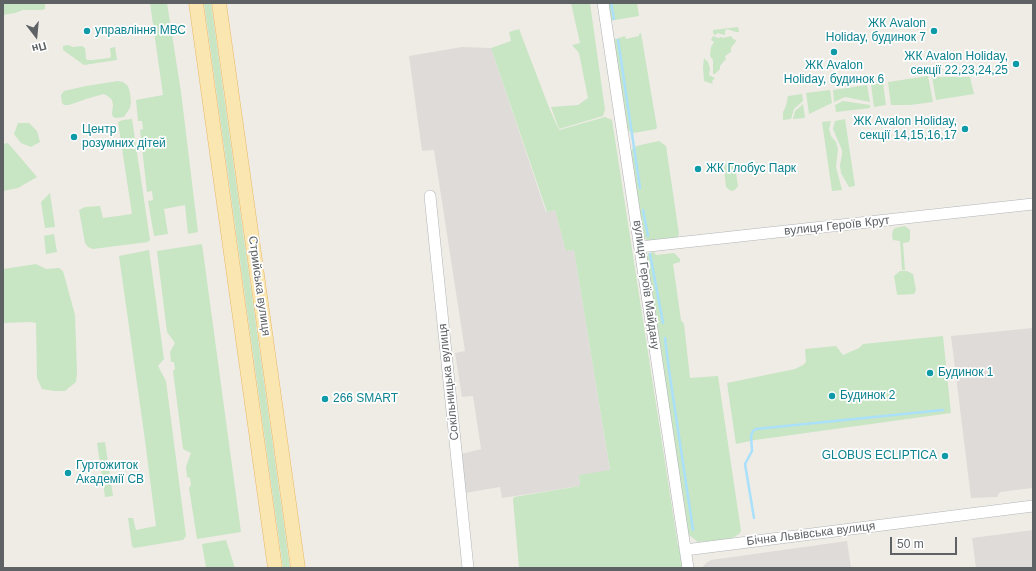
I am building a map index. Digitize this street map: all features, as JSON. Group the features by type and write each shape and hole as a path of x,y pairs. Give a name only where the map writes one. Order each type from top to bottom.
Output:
{"main road":[{"name":"Стрийська вулиця","path":"196,3 275,568"},
{"name":"Стрийська вулиця","path":"219,3 298,568"}],"street":[{"name":"вулиця Героїв Майдану","path":"603,3 688,568"},
{"name":"Сокільницька вулиця","path":"430,196 468,568"},
{"name":"вулиця Героїв Крут","path":"640,248 1033,204"},
{"name":"Бічна Львівська вулиця","path":"685,550 1033,506"}],"shaded area":[{"path":"462,47 491,48 546,212 555,210 566,251 574,250 610,471 579,475 580,486 502,498 500,487 465,493 461,454 481,449 473,396 462,397 455,353 465,351 434,150 422,151 409,56"},
{"path":"1033,328 1033,488 1000,492 997,497 971,498 951,336"},
{"path":"1033,530 1033,568 976,568 972,538"},
{"path":"847,541 851,568 702,568 711,560"}],"green space":[{"path":"3,3 45,3 45,9 23,10 3,15"},
{"path":"150,3 167,3 181,92 198,232 188,234 185,205 164,209 168,234 154,236 148,201 153,200 152,191 147,192 140,130 143,129 142,121 138,121 136,100 163,95"},
{"path":"204,3 211,3 290,568 283,568"},
{"path":"571,3 590,3 605,110 603,116 559,129 551,107 578,105 588,98 579,53 572,45 580,43"},
{"path":"606,3 637,3 639,16 609,21"},
{"path":"738,27 739,32 727,29 725,31 725,35 717,33 716,35 713,34 713,30"},
{"path":"519,29 559,130 605,117 612,120 678,546 681,546 684,568 519,568 514,497 580,486 579,475 610,470 574,250 566,251 555,210 547,212 491,48 511,41 509,32"},
{"path":"641,33 657,128 634,133 625,127 613,40 625,36 626,39 639,36"},
{"path":"713,36 723,38 731,36 736,40 731,48 731,52 725,56 726,59 715,74 713,74 713,60 710,56 711,47 714,42 711,40"},
{"path":"68,45 73,47 82,46 85,48 87,60 110,58 110,48 115,47 117,60 84,65 63,50 63,46"},
{"path":"704,58 708,62 710,69 709,75 715,78 712,81 713,84 704,81"},
{"path":"928,76 933,102 910,105 891,105 888,82"},
{"path":"932,77 970,77 974,94 936,100"},
{"path":"118,81 123,82 128,86 130,93 130,108 124,117 113,117 112,100 104,94 69,105 64,105 62,103 61,95 64,91"},
{"path":"883,83 886,105 874,107 871,84"},
{"path":"867,85 870,102 845,97 834,102 833,90"},
{"path":"830,90 832,103 809,114 806,93"},
{"path":"802,94 803,101 794,109 791,119 783,120 783,112 788,96"},
{"path":"843,101 870,105 870,108 836,112 835,105"},
{"path":"803,104 805,118 793,119 795,111"},
{"path":"132,119 150,240 148,242 93,249 88,247 85,243 79,210 85,207 100,206 103,218 132,214 118,122"},
{"path":"845,119 855,186 849,187 841,173 840,165 842,150 833,129 835,121"},
{"path":"831,121 829,129 838,149 836,167 842,190 832,191 822,122"},
{"path":"18,123 29,123 37,131 40,142 31,147 21,143 14,134"},
{"path":"659,141 666,146 679,234 677,239 650,242 643,236 630,153 636,146"},
{"path":"8,143 37,177 18,188 3,191 3,144"},
{"path":"726,163 732,163 735,167 738,186 735,190 731,191 726,187 724,168"},
{"path":"50,193 55,227 45,228 41,202"},
{"path":"905,226 910,230 910,239 909,242 903,243 905,270 902,270 900,241 893,240 892,235 895,228"},
{"path":"54,234 57,252 46,254 44,236"},
{"path":"202,244 241,532 197,539 189,488 191,485 190,478 187,477 186,467 191,453 183,449 173,371 175,369 174,362 171,362 170,352 175,343 167,332 157,251"},
{"path":"149,250 164,359 158,366 166,381 186,536 183,540 134,548 132,546 128,518 133,518 136,530 156,526 119,256"},
{"path":"654,252 656,255 674,253 680,259 680,262 673,264 681,320 684,324 690,378 718,376 741,531 731,539 698,542 689,535 687,529 645,260 649,253"},
{"path":"36,264 46,269 59,268 63,271 75,315 76,382 65,391 42,389 37,378 36,323 3,323 3,269"},
{"path":"900,271 907,271 913,274 916,290 914,294 897,294 894,276"},
{"path":"943,336 951,413 755,440 736,444 727,383 795,369 806,362 805,349 836,346 843,355 859,348 863,344"},
{"path":"105,442 113,496 105,497 97,443"},
{"path":"226,540 235,568 206,568 202,544"}],"waterway":[{"path":"611,3 614,19"},
{"path":"618,40 640,188"},
{"path":"643,210 648,236"},
{"path":"650,254 663,323"},
{"path":"665,338 693,530"},
{"path":"754,518 745,464 752,451 751,436 753,431 756,429 943,410"}],"place":[{"name":"управління МВС","path":"87,31"},
{"name":"ЖК Avalon Holiday, будинок 7","path":"934,31"},
{"name":"ЖК Avalon Holiday, будинок 6","path":"834,52"},
{"name":"ЖК Avalon Holiday, секції 22,23,24,25","path":"1016,64"},
{"name":"ЖК Avalon Holiday, секції 14,15,16,17","path":"965,129"},
{"name":"Центр розумних дітей","path":"74,137"},
{"name":"ЖК Глобус Парк","path":"698,169"},
{"name":"Будинок 1","path":"930,373"},
{"name":"Будинок 2","path":"832,396"},
{"name":"266 SMART","path":"325,399"},
{"name":"GLOBUS ECLIPTICA","path":"945,456"},
{"name":"Гуртожиток Академії СВ","path":"68,473"}]}
